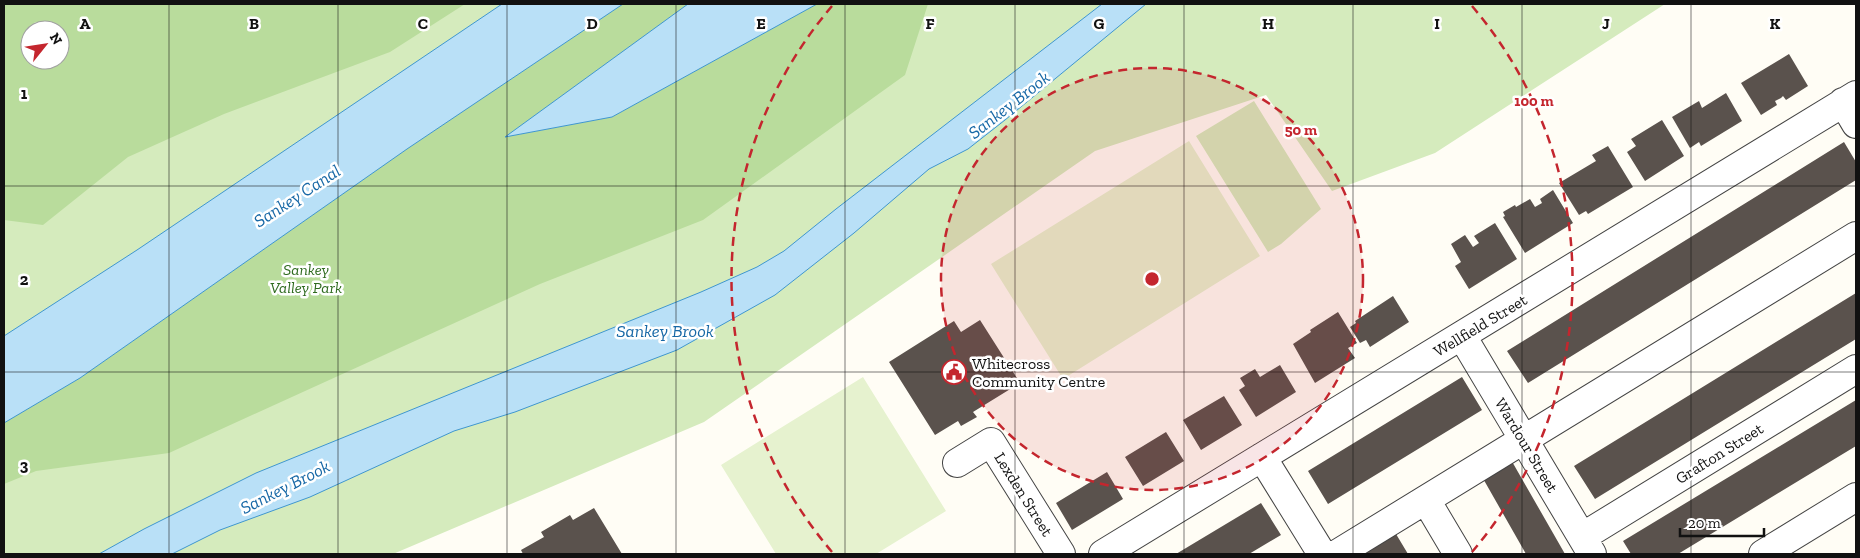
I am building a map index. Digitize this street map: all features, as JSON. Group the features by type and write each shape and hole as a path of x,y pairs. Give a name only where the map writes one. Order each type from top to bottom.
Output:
{"street":[{"name":"Wellfield Street","path":"1103,554 1462,336 1852,107"},
{"path":"1337,554 1856,236"},
{"name":"Wardour Street","path":"1462,336 1587,546"},
{"name":"Grafton Street","path":"1587,546 1856,369"},
{"name":"Lexden Street","path":"957,463 991,442 1061,554"},
{"path":"1262,457 1322,554"},
{"path":"1763,554 1856,496"},
{"path":"1426,500 1458,554"}],"green space":[{"name":"Sankey Valley Park","path":"4,4 1665,4 1435,153 1332,191 1266,95 1095,151 704,422 393,554 4,554"},
{"path":"4,4 465,4 390,52 224,114 128,157 43,225 4,220"},
{"path":"623,4 688,4 506,137 612,117 817,4 928,4 905,75 703,220 540,284 169,453 36,471 4,484 4,423 80,378 407,149"},
{"path":"1254,101 1321,209 1281,244 1268,252 1196,136"},
{"path":"1189,141 1260,256 1063,379 991,264"},
{"path":"863,377 946,511 876,554 776,554 721,465"}],"water":[{"name":"Sankey Canal","path":"502,4 623,4 407,149 80,378 4,423 4,336 137,250"},
{"path":"688,4 817,4 612,117 505,137"},
{"name":"Sankey Brook","path":"1102,4 1146,4 1005,120 968,149 929,169 854,233 775,295 677,350 515,412 454,431 310,497 220,530 172,554 99,554 144,529 256,473 701,292 757,267 784,251"}],"building":[{"path":"1789,54 1808,86 1786,100 1783,96 1775,101 1777,105 1761,115 1741,83"},
{"path":"1726,93 1742,121 1701,146 1699,142 1690,148 1672,117 1699,101 1702,108"},
{"path":"1662,120 1684,156 1645,181 1627,152 1636,146 1631,139"},
{"path":"1844,142 1856,162 1856,180 1528,383 1507,351"},
{"path":"1608,146 1633,187 1588,214 1586,211 1579,215 1559,183 1596,161 1592,155"},
{"path":"1553,190 1573,223 1525,253 1503,217 1505,216 1503,212 1530,199 1535,207 1542,203 1540,199"},
{"path":"1495,223 1517,259 1469,289 1455,266 1461,262 1451,244 1465,235 1473,247 1479,243 1474,236"},
{"path":"1856,293 1856,339 1595,499 1574,466"},
{"path":"1393,296 1409,322 1370,347 1366,340 1360,343 1350,327 1356,323 1355,321"},
{"path":"1338,312 1357,343 1348,348 1355,358 1315,383 1293,344 1311,332 1310,330"},
{"name":"Whitecross Community Centre","path":"980,320 1020,383 973,412 977,417 961,426 958,421 935,435 889,362 954,321 961,332"},
{"path":"1280,365 1296,392 1256,417 1239,390 1245,386 1240,378 1255,369 1260,377"},
{"path":"1462,377 1482,410 1328,504 1308,471"},
{"path":"1224,396 1242,425 1201,450 1183,420"},
{"path":"1856,400 1856,446 1678,554 1631,554 1623,541"},
{"path":"1166,432 1184,461 1143,486 1125,457"},
{"path":"1510,458 1565,554 1526,554 1481,475"},
{"path":"1107,472 1123,499 1072,530 1056,503"},
{"path":"1261,503 1281,535 1249,554 1176,554"},
{"path":"594,508 622,554 523,554 521,550 544,537 541,532 570,515 573,520"},
{"path":"1393,529 1408,554 1358,554"}],"place":[{"name":"Whitecross Community Centre","path":"954,372"}]}
